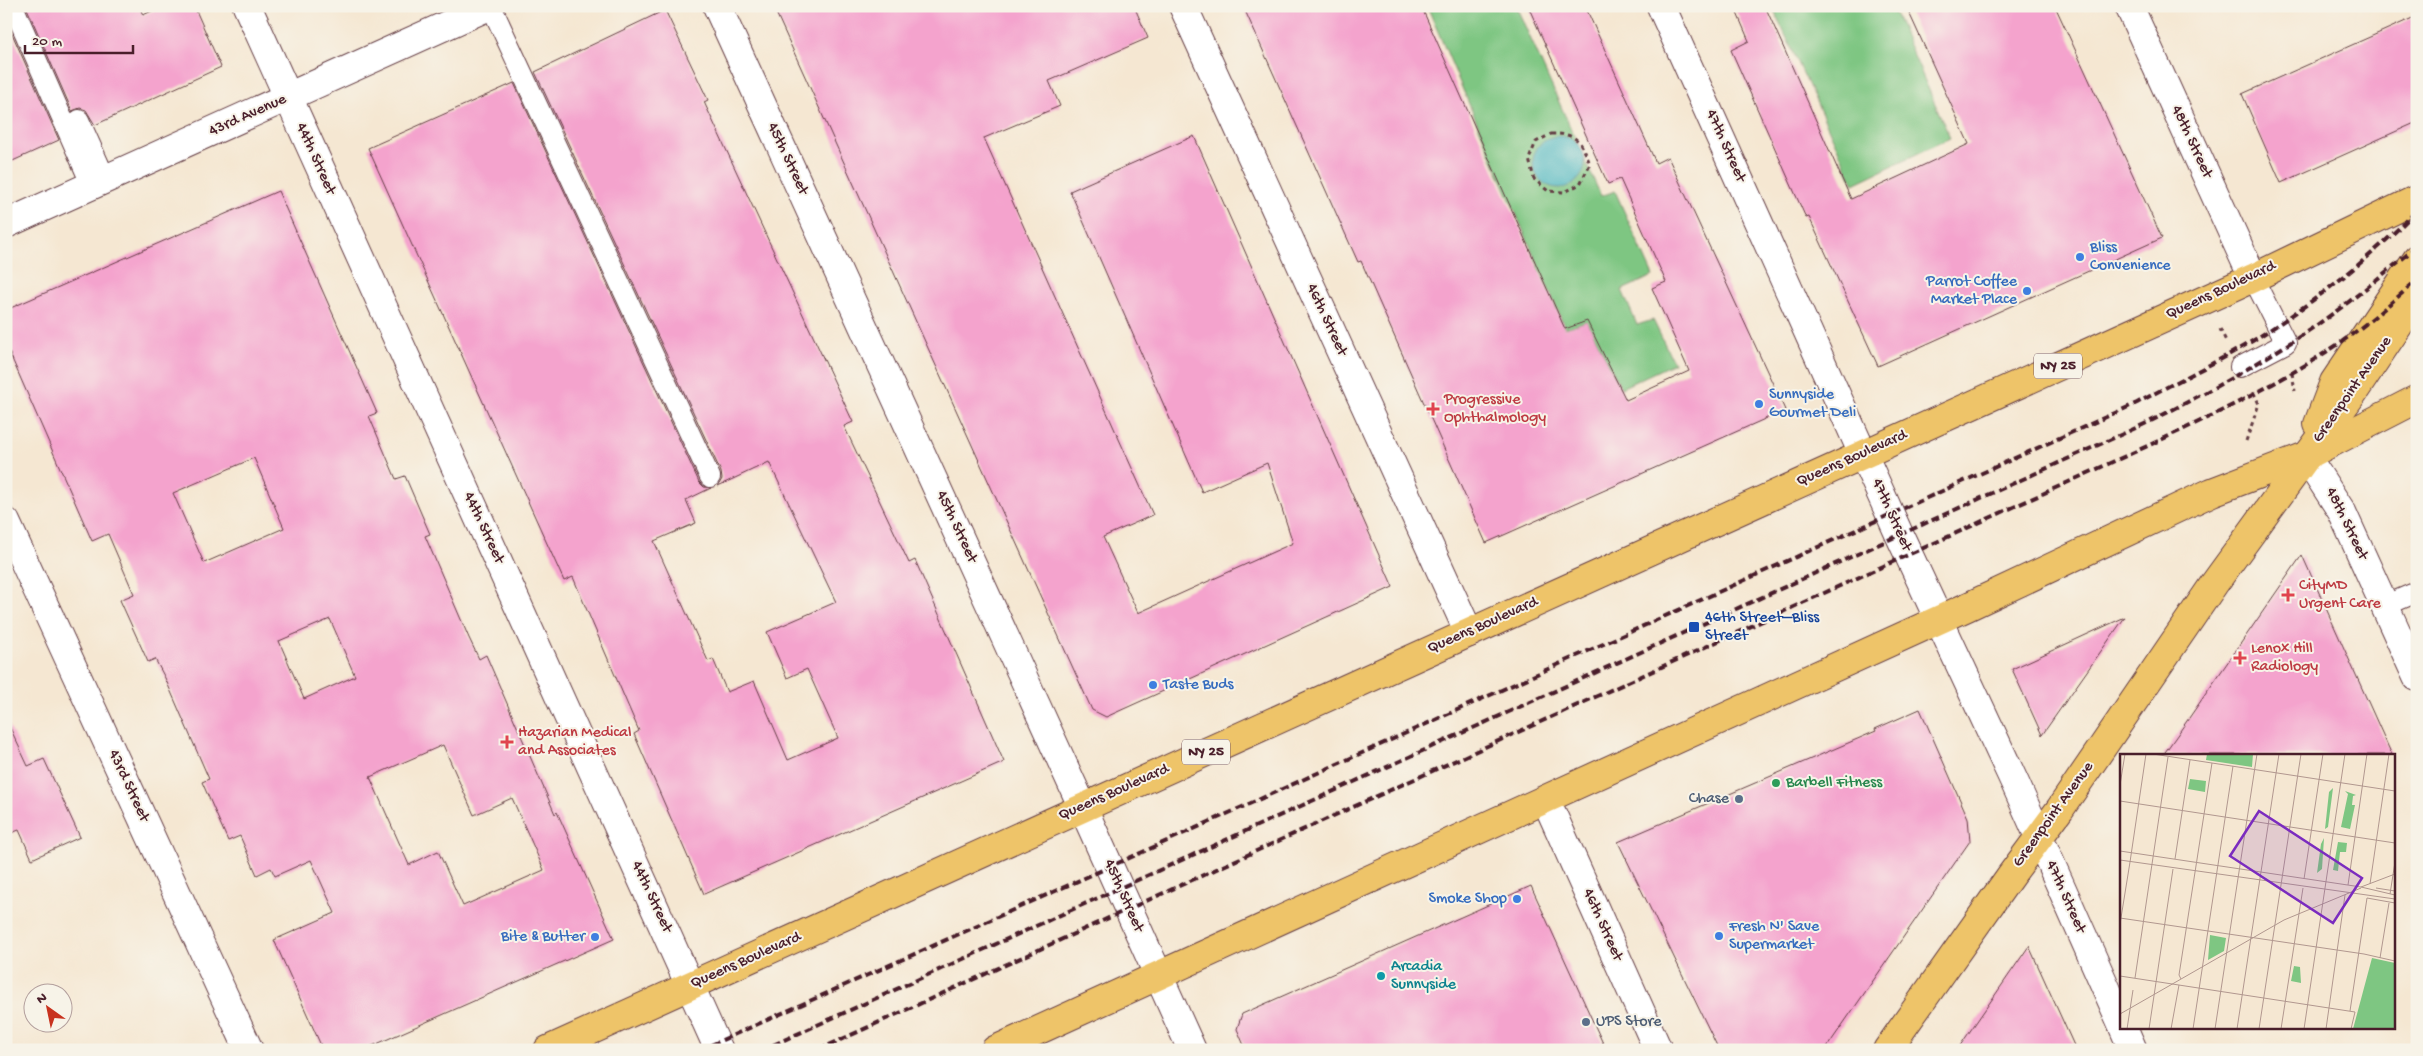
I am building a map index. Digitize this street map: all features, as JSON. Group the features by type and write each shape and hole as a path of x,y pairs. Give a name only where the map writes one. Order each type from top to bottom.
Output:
{"main road":[{"name":"Queens Boulevard","path":"548,1050 2253,278 2417,198"},
{"name":"Greenpoint Avenue","path":"2306,456 2334,382 2417,259"},
{"name":"Greenpoint Avenue","path":"1887,1050 2039,838 2306,456 2354,392 2417,298"},
{"path":"1014,1046 1158,975 1939,620 2212,492 2306,456 2417,400"}],"street":[{"name":"44th Street","path":"247,6 692,986 719,1050"},
{"name":"43rd Avenue","path":"6,224 490,6"},
{"name":"45th Street","path":"717,6 1192,1050"},
{"name":"46th Street","path":"1183,6 1469,633"},
{"name":"47th Street","path":"1661,6 2120,1020"},
{"name":"48th Street","path":"2130,6 2253,278"},
{"name":"48th Street","path":"2306,456 2342,512 2417,678"},
{"name":"43rd Street","path":"6,522 249,1050"},
{"name":"46th Street","path":"1546,800 1658,1050"},
{"path":"2123,1028 2134,1050"}],"lane":[{"path":"13,6 99,183"},
{"path":"28,6 99,183"},
{"path":"490,6 611,260 710,477"},
{"path":"2240,367 2286,342 2253,278"},
{"path":"2384,606 2417,592"}],"path":[{"path":"1551,134 1566,134 1581,143 1590,164 1580,184 1565,192 1548,191 1534,179 1529,159 1536,142 1551,134"}],"green space":[{"path":"1427,6 1516,6 1601,196 1615,191 1653,276 1622,290 1637,325 1653,320 1674,363 1621,388 1587,321 1565,328"},
{"path":"1772,6 1892,6 1950,138 1854,184"}],"water":[{"path":"1559,136 1569,138 1577,144 1583,152 1585,162 1583,172 1577,180 1569,186 1559,188 1549,186 1541,180 1535,172 1533,162 1535,152 1541,144 1549,138"}],"building":[{"path":"26,6 139,6 143,15 163,6 194,6 221,67 95,125 86,110 80,108 72,111"},
{"path":"773,6 1134,6 1148,38 1049,81 1060,106 984,138 1153,515 1103,537 1138,613 1293,543 1267,463 1202,492 1070,191 1194,136 1393,587 1106,717 1092,710"},
{"path":"1243,6 1421,6 1565,329 1587,321 1626,400 1689,371 1652,288 1666,282 1620,179 1608,184 1528,6 1585,6 1656,163 1668,157 1785,410 1486,543 1361,261 1358,262"},
{"path":"1734,6 1765,6 1851,199 1969,144 1906,6 2055,6 2162,238 1878,366 1809,217 1806,218 1731,50 1749,41"},
{"path":"665,10 708,100 704,102 853,422 844,426 909,563 915,560 1004,762 704,894 634,734 639,731 573,577 564,581 368,148 514,83 699,482 704,487 711,488 686,500 696,523 654,541 708,661 713,659 727,692 754,681 788,760 838,738 807,669 787,678 767,632 836,602 769,462 718,486 722,479 721,472 535,72"},
{"path":"2417,16 2417,122 2281,183 2242,94"},
{"path":"6,20 59,140 6,164"},
{"path":"278,191 377,413 369,416 396,479 405,476 430,534 425,536 469,638 479,659 486,655 555,814 557,812 614,939 363,1050 323,1050 274,940 335,913 311,860 275,876 271,868 257,875 240,836 228,841 202,782 209,779 165,678 155,659 148,662 120,600 134,594 108,534 92,541 6,345 6,310","holes":["254,458 284,528 204,563 173,493","330,619 355,676 304,699 279,641","443,745 474,815 512,798 544,870 463,906 438,851 409,865 370,777"]},
{"path":"2302,555 2392,754 2164,754"},
{"path":"2125,617 2042,735 2012,669"},
{"path":"1920,709 1968,818 1970,841 1825,1050 1719,1050 1618,842 1876,731 1875,729"},
{"path":"6,719 28,766 44,759 80,837 32,859 19,830 6,835"},
{"path":"1531,886 1606,1050 1246,1050 1237,1029 1242,1014"},
{"path":"2029,946 2076,1050 1957,1050"}],"railway":[{"path":"700,1050 2137,403 2240,348 2298,311 2340,280 2380,246 2417,210"},
{"path":"762,1050 2149,422 2209,391 2295,340 2350,301 2417,245"},
{"path":"818,1050 2167,437 2237,403 2304,366 2368,322 2417,280"}],"place":[{"name":"Bliss Convenience","path":"2080,257"},
{"name":"Parrot Coffee Market Place","path":"2027,291"},
{"name":"Sunnyside Gourmet Deli","path":"1759,404"},
{"name":"Progressive Ophthalmology","path":"1433,409"},
{"name":"CityMD Urgent Care","path":"2288,595"},
{"name":"46th Street–Bliss Street","path":"1694,627"},
{"name":"Lenox Hill Radiology","path":"2240,658"},
{"name":"Taste Buds","path":"1153,685"},
{"name":"Hazarian Medical and Associates","path":"507,742"},
{"name":"Barbell Fitness","path":"1776,783"},
{"name":"Chase","path":"1739,799"},
{"name":"Smoke Shop","path":"1517,899"},
{"name":"Fresh N' Save Supermarket","path":"1719,936"},
{"name":"Bite & Butter","path":"595,937"},
{"name":"Arcadia Sunnyside","path":"1381,976"},
{"name":"UPS Store","path":"1586,1022"}]}
